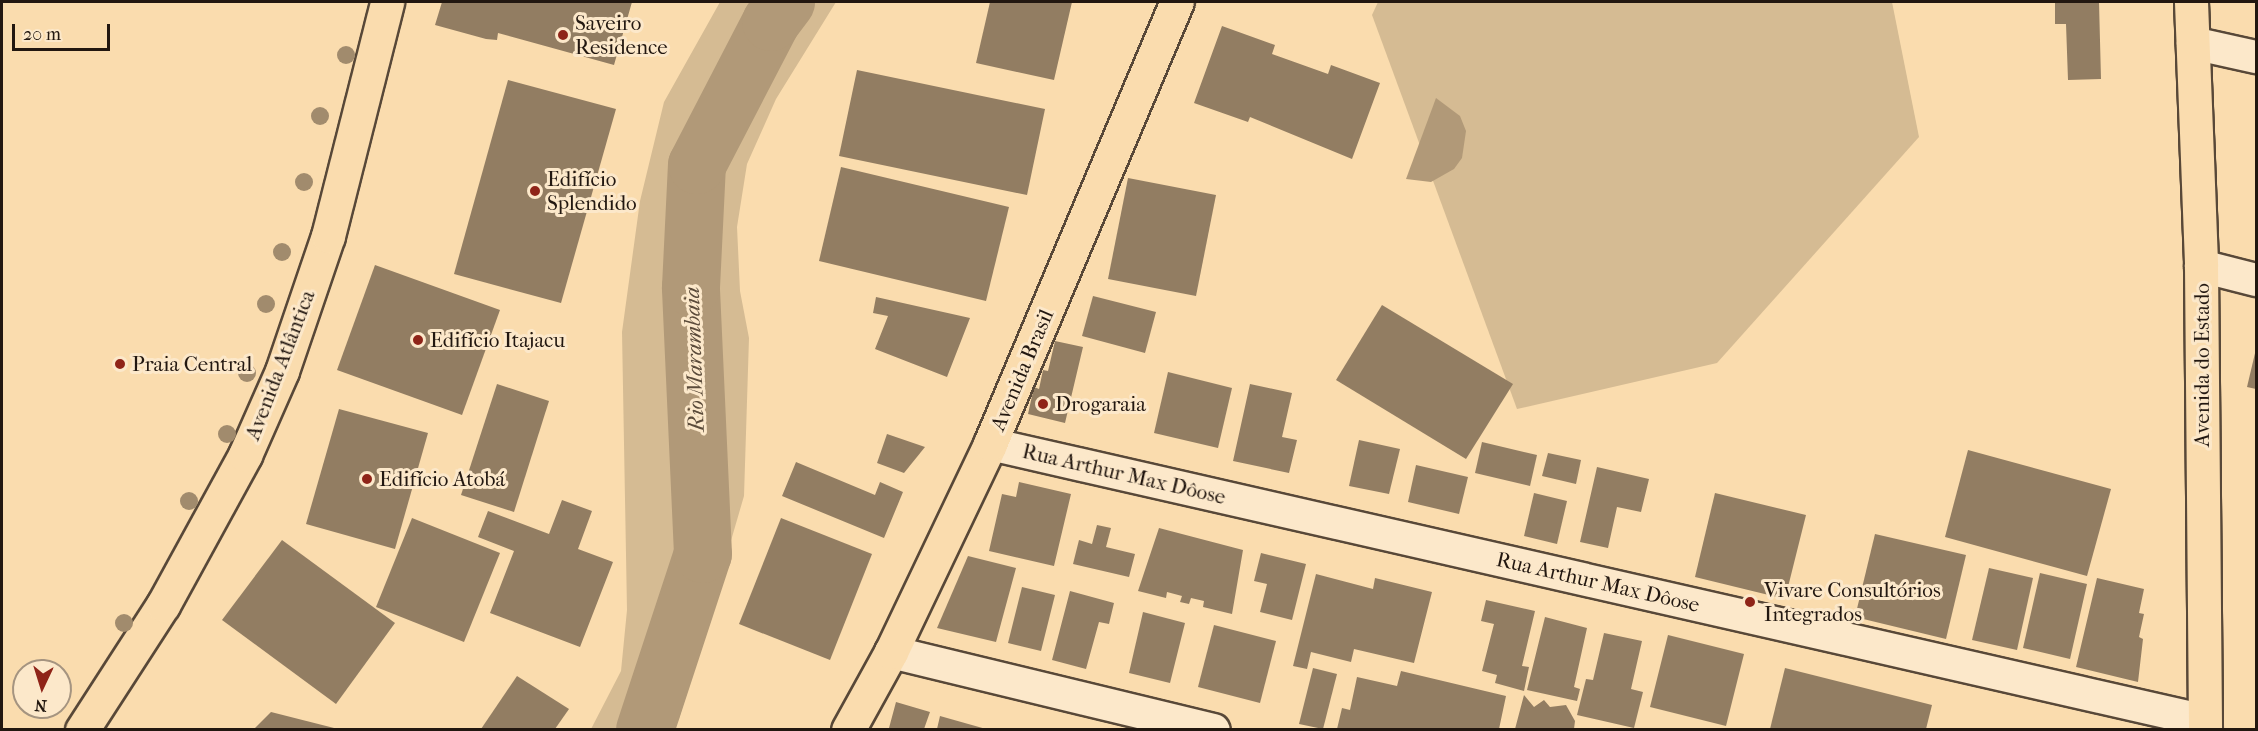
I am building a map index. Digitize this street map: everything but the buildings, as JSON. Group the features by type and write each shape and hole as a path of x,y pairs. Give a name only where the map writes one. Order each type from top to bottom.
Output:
{"main road":[{"name":"Avenida Atlântica","path":"82,729 163,605 245,455 282,371 328,236 387,2"},
{"name":"Avenida Brasil","path":"848,729 891,652 990,444 1177,2"},
{"name":"Avenida do Estado","path":"2191,2 2201,266 2205,725"}],"street":[{"path":"2193,43 2256,57"},
{"path":"2201,266 2256,280"},
{"name":"Rua Arthur Max Dôose","path":"990,444 2205,725"},
{"path":"891,652 1214,729"}],"shaded area":[{"path":"720,2 836,2 776,99 747,164 737,227 740,291 749,338 744,496 679,719 674,729 591,729 621,671 627,610 622,332 640,201 664,102"},
{"path":"1378,2 1892,2 1919,137 1717,363 1517,409 1372,15"},
{"path":"1436,98 1460,116 1466,131 1462,158 1454,169 1431,182 1406,179"}],"waterway":[{"name":"Rio Marambaia","path":"645,730 703,554 691,287 697,165 771,22 786,2"}],"place":[{"name":"Saveiro Residence","path":"563,35"},
{"name":"Edifício Splendido","path":"535,191"},
{"name":"Edifício Itajacu","path":"418,340"},
{"name":"Praia Central","path":"120,364"},
{"name":"Drogaraia","path":"1043,404"},
{"name":"Edifício Atobá","path":"367,479"},
{"name":"Vivare Consultórios Integrados","path":"1750,602"}]}
